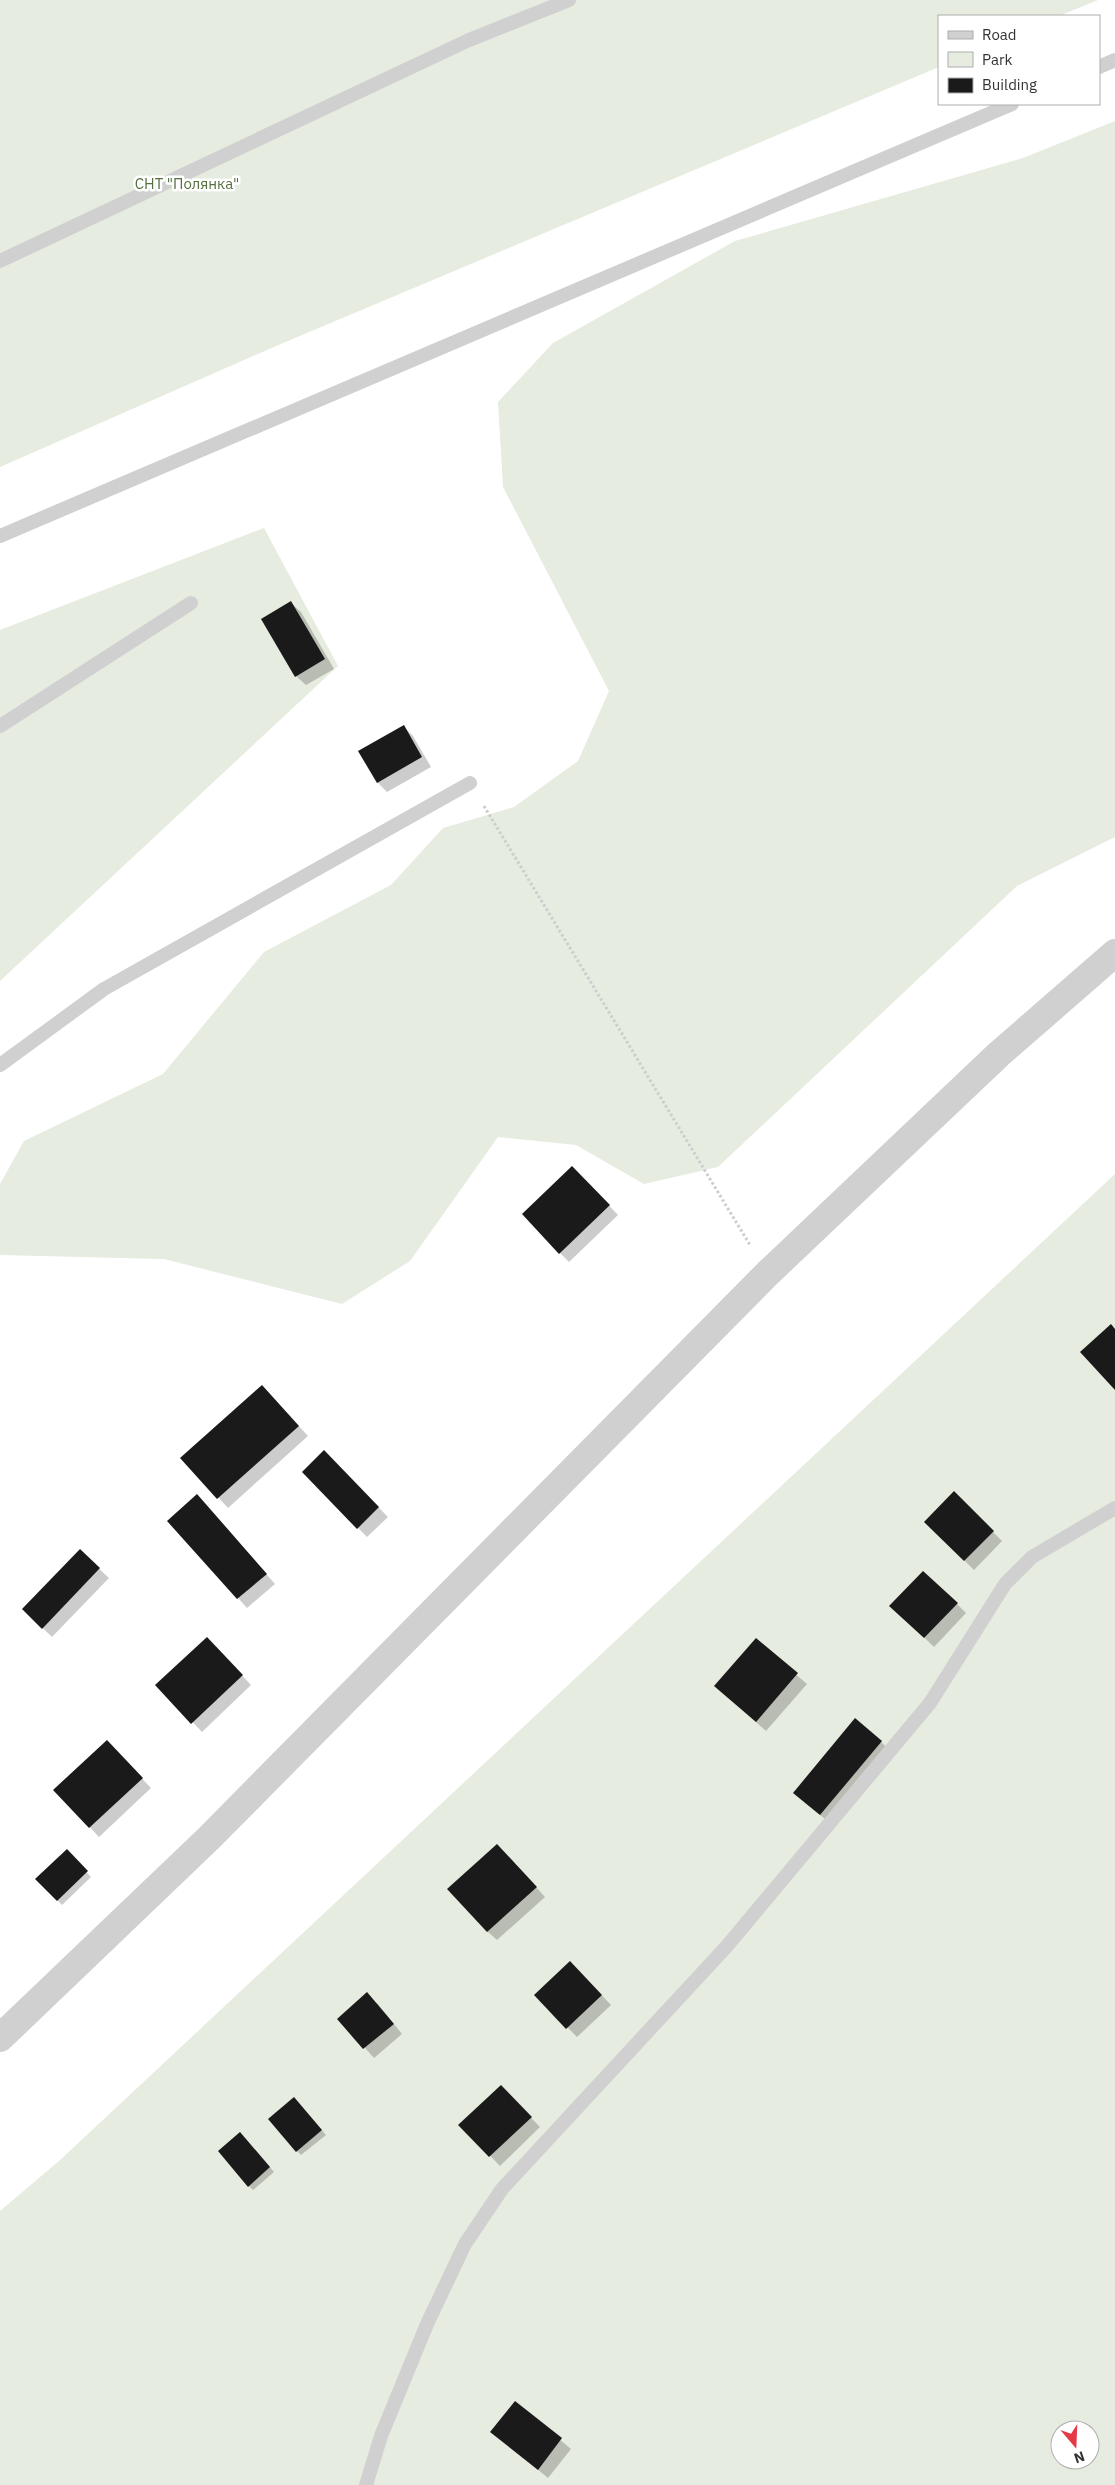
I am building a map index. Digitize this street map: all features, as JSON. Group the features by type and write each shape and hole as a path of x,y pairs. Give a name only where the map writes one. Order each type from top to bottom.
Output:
{"street":[{"path":"0,2038 209,1838 768,1273 999,1054 1115,953"}],"lane":[{"path":"0,261 470,40 569,0"},
{"path":"1100,67 1115,60"},
{"path":"0,536 1010,105"},
{"path":"0,726 191,603"},
{"path":"0,1065 104,989 470,783"},
{"path":"366,2485 380,2436 427,2324 465,2244 502,2189 727,1946 930,1702 1005,1584 1032,1557 1115,1508"}],"path":[{"path":"470,783 768,1273"}],"green space":[{"name":"СНТ \"Полянка\"","path":"0,0 1098,0 1061,15 938,15 938,67 276,346 0,467"},
{"path":"1115,121 1115,837 1017,886 718,1167 644,1184 576,1145 498,1137 410,1261 342,1304 164,1259 0,1255 0,1184 24,1141 163,1074 264,952 391,885 443,828 514,807 578,761 609,691 503,487 498,402 553,343 735,241 1023,158"},
{"path":"264,528 338,666 0,981 0,630"},
{"path":"1115,1174 1115,2485 0,2485 0,2211 59,2161"}],"building":[{"path":"291,601 325,659 295,677 261,619"},
{"path":"404,725 422,757 377,783 358,751"},
{"path":"572,1166 610,1205 559,1254 522,1214"},
{"path":"1111,1324 1115,1329 1115,1390 1080,1352"},
{"path":"262,1385 299,1426 217,1499 180,1458"},
{"path":"324,1450 379,1507 357,1529 302,1472"},
{"path":"954,1491 994,1531 964,1561 924,1522"},
{"path":"197,1494 267,1574 237,1599 167,1521"},
{"path":"80,1549 100,1568 42,1629 22,1609"},
{"path":"923,1571 958,1603 924,1638 889,1606"},
{"path":"207,1637 243,1675 191,1724 155,1685"},
{"path":"756,1638 798,1673 756,1722 714,1686"},
{"path":"855,1718 882,1741 820,1815 793,1793"},
{"path":"107,1740 143,1778 89,1828 53,1790"},
{"path":"497,1844 537,1887 487,1932 447,1889"},
{"path":"67,1849 88,1871 57,1901 35,1879"},
{"path":"570,1961 602,1995 566,2029 534,1995"},
{"path":"367,1992 394,2024 363,2049 337,2019"},
{"path":"501,2085 532,2117 489,2157 458,2125"},
{"path":"294,2097 322,2130 296,2152 268,2119"},
{"path":"240,2132 270,2167 248,2187 218,2151"},
{"path":"515,2401 562,2438 538,2470 490,2432"}]}
